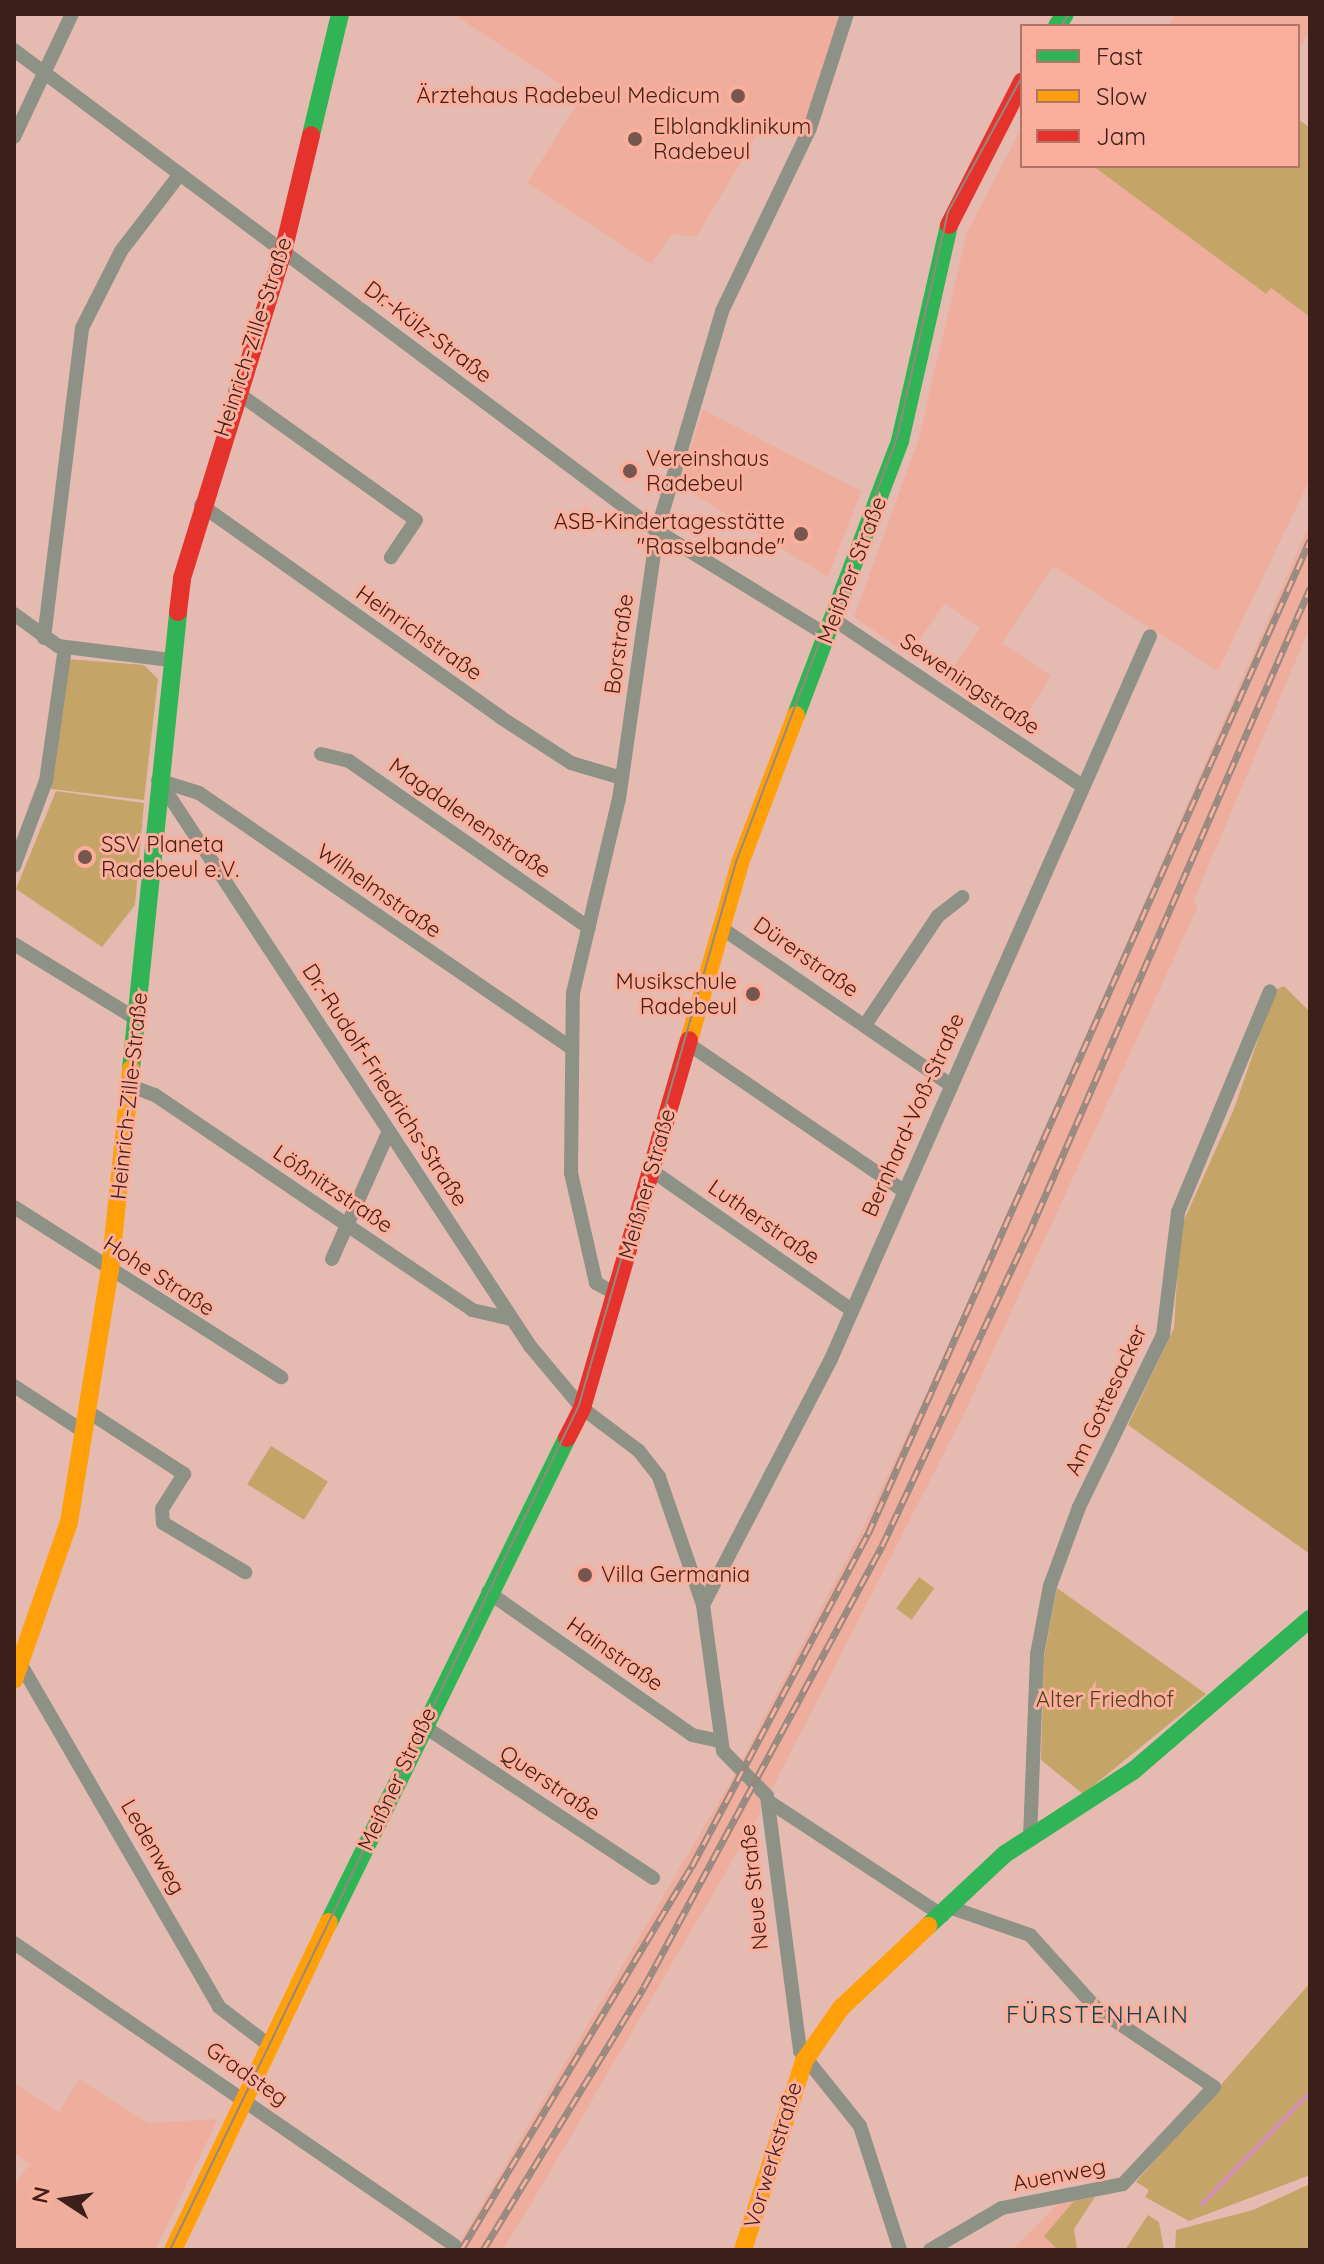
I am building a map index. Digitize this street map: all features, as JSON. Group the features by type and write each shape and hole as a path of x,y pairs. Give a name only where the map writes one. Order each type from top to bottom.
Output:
{"street":[{"path":"14,137 72,14"},
{"name":"Heinrich-Zille-Straße","path":"16,1666 69,1522 110,1270 138,1020 170,660 201,505 235,391 283,252 340,14"},
{"name":"Borstraße","path":"616,1294 596,1283 578,1214 569,1154 570,1047 589,928 622,778 657,531 722,311 810,128 847,14"},
{"name":"Dr.-Külz-Straße","path":"14,50 657,531 830,627"},
{"name":"Meißner Straße","path":"173,2250 422,1725 582,1408 720,927 900,441 951,214 1020,86"},
{"path":"44,638 82,328 121,251 180,174"},
{"path":"235,391 416,520 391,557"},
{"name":"Heinrichstraße","path":"201,505 500,717 571,763 622,778"},
{"path":"14,614 44,638 65,648 170,660"},
{"name":"Seweningstraße","path":"830,627 1082,786"},
{"name":"Bernhard-Voß-Straße","path":"703,1605 733,1557 852,1310 1150,636"},
{"path":"14,866 46,781 65,648"},
{"name":"Magdalenenstraße","path":"321,754 349,761 589,928"},
{"name":"Wilhelmstraße","path":"158,780 199,793 570,1047"},
{"name":"Dr.-Rudolf-Friedrichs-Straße","path":"158,780 511,1319 582,1408"},
{"name":"Dürerstraße","path":"865,1025 938,916 962,897"},
{"name":"Dürerstraße","path":"720,927 951,1085"},
{"path":"14,944 138,1020"},
{"name":"Am Gottesacker","path":"1030,1838 1037,1654 1050,1586 1079,1507 1163,1335 1178,1212 1270,991"},
{"path":"687,1043 904,1191"},
{"name":"Lößnitzstraße","path":"131,1086 347,1225 472,1310 511,1319"},
{"path":"332,1259 389,1131"},
{"name":"Lutherstraße","path":"651,1170 852,1310"},
{"name":"Hohe Straße","path":"14,1207 281,1377"},
{"path":"14,1386 83,1431"},
{"name":"Neue Straße","path":"582,1408 639,1451 659,1477 703,1605 720,1741 725,1757 768,1801 774,1888 804,2061"},
{"path":"87,1411 184,1474 162,1509 163,1523 245,1572"},
{"name":"Hainstraße","path":"488,1592 692,1735 720,1741"},
{"name":"Vorwerkstraße","path":"743,2250 804,2061 841,2008 1030,1838 1133,1771 1310,1619"},
{"name":"Ledenweg","path":"16,1666 219,2007 270,2046"},
{"name":"Querstraße","path":"422,1725 653,1878"},
{"path":"768,1801 947,1912"},
{"name":"Auenweg","path":"930,2250 1002,2208 1123,2184 1214,2087 1096,2008 1030,1935 947,1912"},
{"name":"Gradsteg","path":"14,1943 454,2245"},
{"path":"804,2061 860,2126 900,2250"}],"shaded area":[{"name":"Elblandklinikum Radebeul","path":"453,14 839,14 831,55 801,129 769,115 696,237 672,234 651,264 527,183 581,98"},
{"path":"1175,14 1310,14 1310,32 1300,46 1300,24 1169,24"},
{"path":"1020,131 1020,168 1096,168 1265,294 1270,288 1310,317 1310,479 1218,671 1053,566 1002,643 1051,676 1017,730 944,681 980,628 945,603 909,655 854,617 919,438 967,232"},
{"name":"ASB-Kindertagesstätte \"Rasselbande\"","path":"702,409 861,491 828,577 680,486"},
{"path":"1310,523 1310,627 1193,902 1198,906 964,1414 755,1822 503,2250 455,2250 727,1788 863,1528 978,1283"},
{"path":"79,2079 148,2123 218,2119 155,2250 14,2250 14,2187 29,2164 14,2152 14,2083 59,2112"},
{"path":"1074,2201 1044,2236 1058,2250 1012,2250 1058,2204"}],"green space":[{"path":"1300,120 1310,128 1310,317 1271,288 1266,294 1096,168 1300,168"},
{"path":"67,659 144,665 158,679 144,800 51,789"},
{"name":"SSV Planeta Radebeul e.V.","path":"56,791 144,803 135,905 102,947 16,889"},
{"path":"1284,986 1310,1012 1310,1554 1128,1425 1174,1328 1180,1229 1234,1109 1275,990"},
{"path":"271,1446 328,1482 304,1520 247,1484"},
{"path":"919,1577 934,1588 911,1620 896,1609"},
{"name":"Alter Friedhof","path":"1057,1588 1206,1694 1083,1794 1041,1760 1044,1657"},
{"path":"1310,1983 1310,2175 1189,2221 1145,2197 1149,2190 1136,2182"},
{"path":"1310,2184 1310,2250 1175,2250 1176,2230 1253,2210"},
{"path":"1095,2197 1074,2229 1077,2250 1058,2250 1044,2236 1074,2201"},
{"path":"1148,2215 1159,2222 1164,2250 1125,2250"}],"waterway":[{"path":"1202,2204 1310,2092"}],"tram line":[{"path":"1062,24 1069,14"},
{"path":"170,2250 579,1405 736,862 897,438 948,212 1020,81"}],"railway":[{"path":"461,2250 692,1866 868,1534 1310,540"},
{"path":"483,2250 644,1987 882,1546 1028,1235 1310,588"}],"traffic: fast":[{"path":"311,135 340,14"},
{"path":"1058,24 1065,14"},
{"path":"796,715 900,441 949,225"},
{"path":"131,1069 178,612"},
{"path":"329,1922 567,1438"},
{"path":"928,1926 1005,1854 1133,1771 1310,1619"}],"traffic: slow":[{"path":"689,1040 740,863 796,715"},
{"path":"14,1680 69,1522 110,1270 131,1069"},
{"path":"173,2250 329,1922"},
{"path":"743,2250 804,2061 841,2008 928,1926"}],"traffic: jam":[{"path":"949,225 1020,86"},
{"path":"178,612 182,578 283,252 311,135"},
{"path":"567,1438 582,1408 689,1040"}],"place":[{"name":"Ärztehaus Radebeul Medicum","path":"738,96"},
{"name":"Elblandklinikum Radebeul","path":"635,139"},
{"name":"Vereinshaus Radebeul","path":"630,471"},
{"name":"ASB-Kindertagesstätte \"Rasselbande\"","path":"801,534"},
{"name":"SSV Planeta Radebeul e.V.","path":"85,857"},
{"name":"Musikschule Radebeul","path":"753,994"},
{"name":"Villa Germania","path":"585,1575"}],"district":[{"name":"FÜRSTENHAIN","path":"1098,2015"}]}
